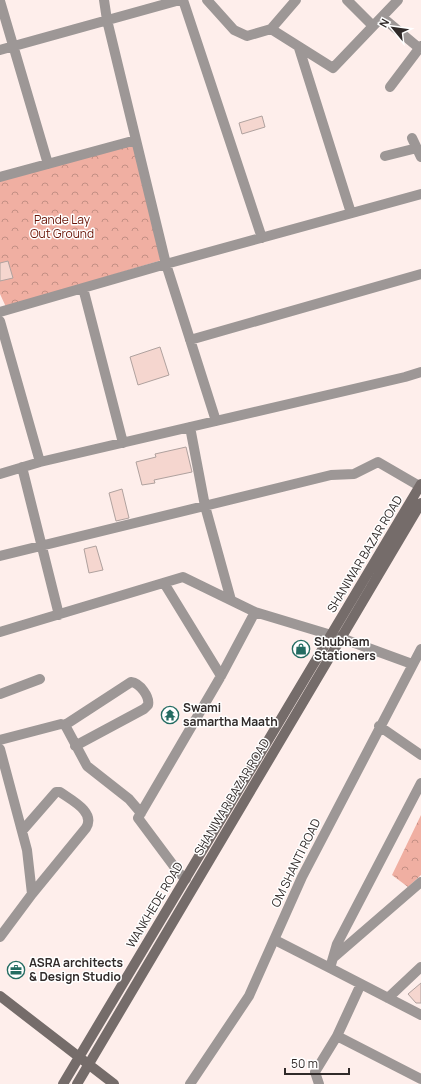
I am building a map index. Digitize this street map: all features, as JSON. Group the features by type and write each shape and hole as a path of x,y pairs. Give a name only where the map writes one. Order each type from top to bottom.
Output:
{"main road":[{"name":"SHANIWAR BAZAR ROAD","path":"78,1084 336,637 421,486"},
{"name":"SHANIWAR BAZAR ROAD","path":"336,637 421,503"},
{"name":"WANKHEDE ROAD","path":"63,1084 186,878 336,637"},
{"path":"0,996 88,1066 114,1084"}],"street":[{"path":"104,0 107,20 166,264 216,421"},
{"path":"0,50 180,0"},
{"path":"183,0 262,238"},
{"path":"207,0 234,30 247,36 271,30 296,0"},
{"path":"347,0 373,26"},
{"path":"271,30 334,68 398,0"},
{"path":"0,1 48,164"},
{"path":"382,17 420,47 390,87"},
{"path":"299,48 351,213"},
{"path":"385,156 419,152 412,138"},
{"path":"0,176 136,140"},
{"path":"0,312 166,264 421,194"},
{"path":"190,340 421,274"},
{"path":"82,288 123,443"},
{"path":"0,321 40,462"},
{"path":"0,474 40,462 421,372"},
{"path":"190,427 205,506 231,600"},
{"path":"0,556 331,475 354,474 378,462 421,486"},
{"path":"22,467 59,615"},
{"path":"0,632 183,577 255,612 336,637 412,664"},
{"path":"164,583 221,676"},
{"path":"186,878 179,873 138,818 221,676 255,612"},
{"name":"OM SHANTI ROAD","path":"190,1084 249,996 302,878 421,649"},
{"path":"63,725 130,678"},
{"path":"0,694 40,679"},
{"path":"0,740 63,725 131,682 139,686 148,699 148,705 144,709 75,746"},
{"path":"63,725 87,766 129,799 141,813"},
{"path":"380,726 421,755"},
{"path":"0,749 27,850 32,894"},
{"path":"331,963 337,944 421,783"},
{"path":"0,937 32,894 86,828 89,819 86,812 60,792 56,792 22,831"},
{"path":"331,963 421,882"},
{"path":"275,940 331,963 361,984 421,1015"},
{"path":"388,998 421,967"},
{"path":"319,1084 315,1072 337,1036 361,984"},
{"path":"337,1036 421,1080"}],"green space":[{"name":"Pande Lay Out Ground","path":"134,144 162,260 6,307 0,294 0,180"},
{"path":"421,815 421,875 408,887 392,875"}],"building":[{"path":"262,116 265,127 242,134 239,123"},
{"path":"8,261 13,278 0,281 0,263"},
{"path":"160,347 169,375 138,385 130,357"},
{"path":"186,447 192,472 154,480 155,483 142,485 136,462 156,457 155,454"},
{"path":"122,489 129,518 116,521 109,493"},
{"path":"96,546 103,570 89,573 84,549"},
{"path":"421,983 421,1003 416,1003 408,994"}],"place":[{"name":"Shubham Stationers","path":"301,649"},
{"name":"Swami samartha Maath","path":"170,715"},
{"name":"ASRA architects & Design Studio","path":"16,970"}]}
